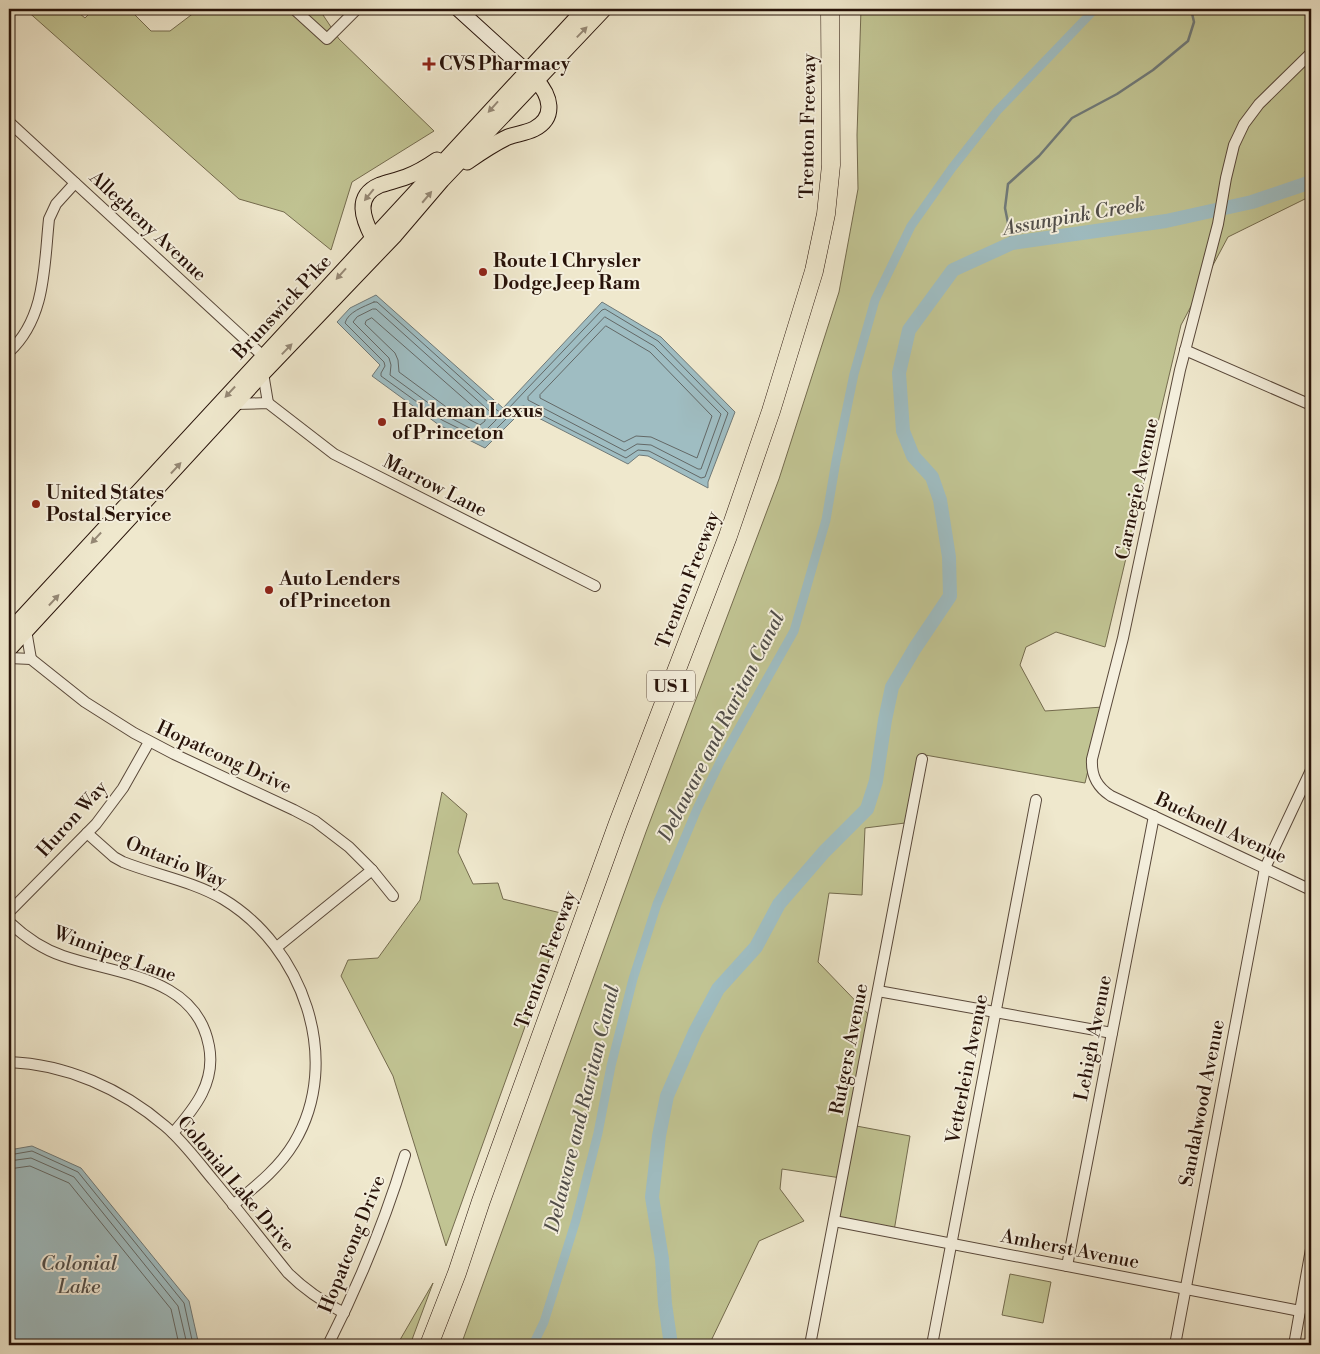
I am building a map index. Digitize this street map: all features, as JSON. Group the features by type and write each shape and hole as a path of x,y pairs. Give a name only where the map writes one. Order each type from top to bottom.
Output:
{"highway":[{"name":"Trenton Freeway","path":"429,1345 457,1273 481,1201 618,823 728,536 771,411 814,271 826,214 831,165 830,9"},
{"name":"Trenton Freeway","path":"441,1345 638,800 728,569 781,414 824,275 836,226 842,167 841,9"}],"main road":[{"name":"Brunswick Pike","path":"9,649 236,404 385,239 442,180 585,9"},
{"name":"Brunswick Pike","path":"9,632 263,356 385,239 469,134 604,9"},
{"path":"442,180 494,144 530,130 542,123 549,110 549,103 544,89 531,75"},
{"path":"385,239 363,216 364,201 368,194 380,185 406,177 424,168 469,134"}],"street":[{"path":"294,9 327,39 357,9"},
{"path":"458,9 531,75"},
{"name":"Carnegie Avenue","path":"1115,798 1103,791 1097,784 1092,768 1092,759 1123,638 1185,350 1218,224 1222,197 1234,146 1244,124 1260,104 1311,53"},
{"name":"Allegheny Avenue","path":"9,122 263,356"},
{"path":"9,352 23,336 37,310 49,219 52,211 75,182"},
{"path":"1185,350 1311,405"},
{"path":"236,404 268,404 263,373"},
{"name":"Marrow Lane","path":"268,404 334,454 594,586"},
{"path":"9,658 31,659 26,630"},
{"name":"Hopatcong Drive","path":"31,659 86,702 149,742 315,821 349,847 372,870 393,896"},
{"name":"Huron Way","path":"9,912 108,809 123,788 149,742"},
{"name":"Rutgers Avenue","path":"810,1345 922,759"},
{"name":"Sandalwood Avenue","path":"1174,1345 1265,868 1311,770"},
{"name":"Bucknell Avenue","path":"1115,798 1311,890"},
{"name":"Vetterlein Avenue","path":"932,1345 1036,800"},
{"name":"Lehigh Avenue","path":"1067,1266 1154,816"},
{"name":"Ontario Way","path":"87,833 114,857 123,862 189,883 223,899 255,923 277,947 296,979 310,1016 315,1055 312,1094 303,1126 285,1156 274,1170 234,1205"},
{"path":"277,947 372,870"},
{"name":"Winnipeg Lane","path":"9,922 20,933 50,950 160,984 191,1006 208,1038 209,1076 200,1100 173,1134"},
{"path":"878,991 1112,1033"},
{"name":"Colonial Lake Drive","path":"9,1062 44,1066 94,1082 128,1099 147,1112 173,1134 299,1284 311,1294 344,1313"},
{"name":"Hopatcong Drive","path":"328,1345 370,1254 405,1155"},
{"name":"Amherst Avenue","path":"834,1221 1300,1311"},
{"path":"1294,1345 1311,1249"}],"green space":[{"path":"25,9 74,9 85,18 94,9 129,9 151,31 170,31 199,9 319,9 339,39 434,131 352,182 331,250 284,212 239,199"},
{"path":"861,9 1311,9 1311,196 1228,237 1181,325 1105,647 1056,632 1026,647 1020,665 1045,711 1103,707 1085,783 925,755 905,823 865,828 862,895 829,893 818,962 872,1018 851,1125 910,1136 893,1237 832,1225 841,1178 782,1169 780,1189 804,1221 759,1241 709,1345 461,1345 646,832 779,479 839,292 858,189 857,135"},
{"path":"442,792 467,814 458,852 473,884 498,883 503,899 561,913 567,910 446,1246 393,1076 341,976 348,960 378,958 420,900"},
{"path":"1010,1274 1051,1282 1043,1323 1002,1315"},
{"path":"433,1283 410,1345 397,1345"}],"water":[{"path":"376,295 503,408 602,302 661,337 735,412 708,482 708,488 648,456 639,455 628,464 523,410 485,448 439,425 372,376 380,365 337,322 350,308"},
{"name":"Colonial Lake","path":"32,1146 81,1168 189,1301 198,1341 196,1345 9,1345 9,1150"}],"waterway":[{"name":"Delaware and Raritan Canal","path":"533,1345 544,1322 576,1220 633,979 657,904 697,809 720,762 794,631 826,520 854,374 875,300 911,226 952,168 997,111 1095,9"},
{"path":"1012,243 1005,208 1008,184 1039,156 1072,118 1117,94 1153,70 1188,41 1194,22 1191,9"},
{"name":"Assunpink Creek","path":"671,1345 665,1304 662,1259 652,1197 659,1136 667,1096 695,1032 718,989 756,947 779,904 824,852 867,809 876,781 892,687 915,648 950,596 949,557 940,500 932,477 913,456 903,431 899,373 909,330 953,270 1012,243 1166,221 1252,202 1311,182"}],"place":[{"name":"CVS Pharmacy","path":"429,64"},
{"name":"Route 1 Chrysler Dodge Jeep Ram","path":"483,272"},
{"name":"Haldeman Lexus of Princeton","path":"382,422"},
{"name":"United States Postal Service","path":"36,504"},
{"name":"Auto Lenders of Princeton","path":"269,590"}]}
